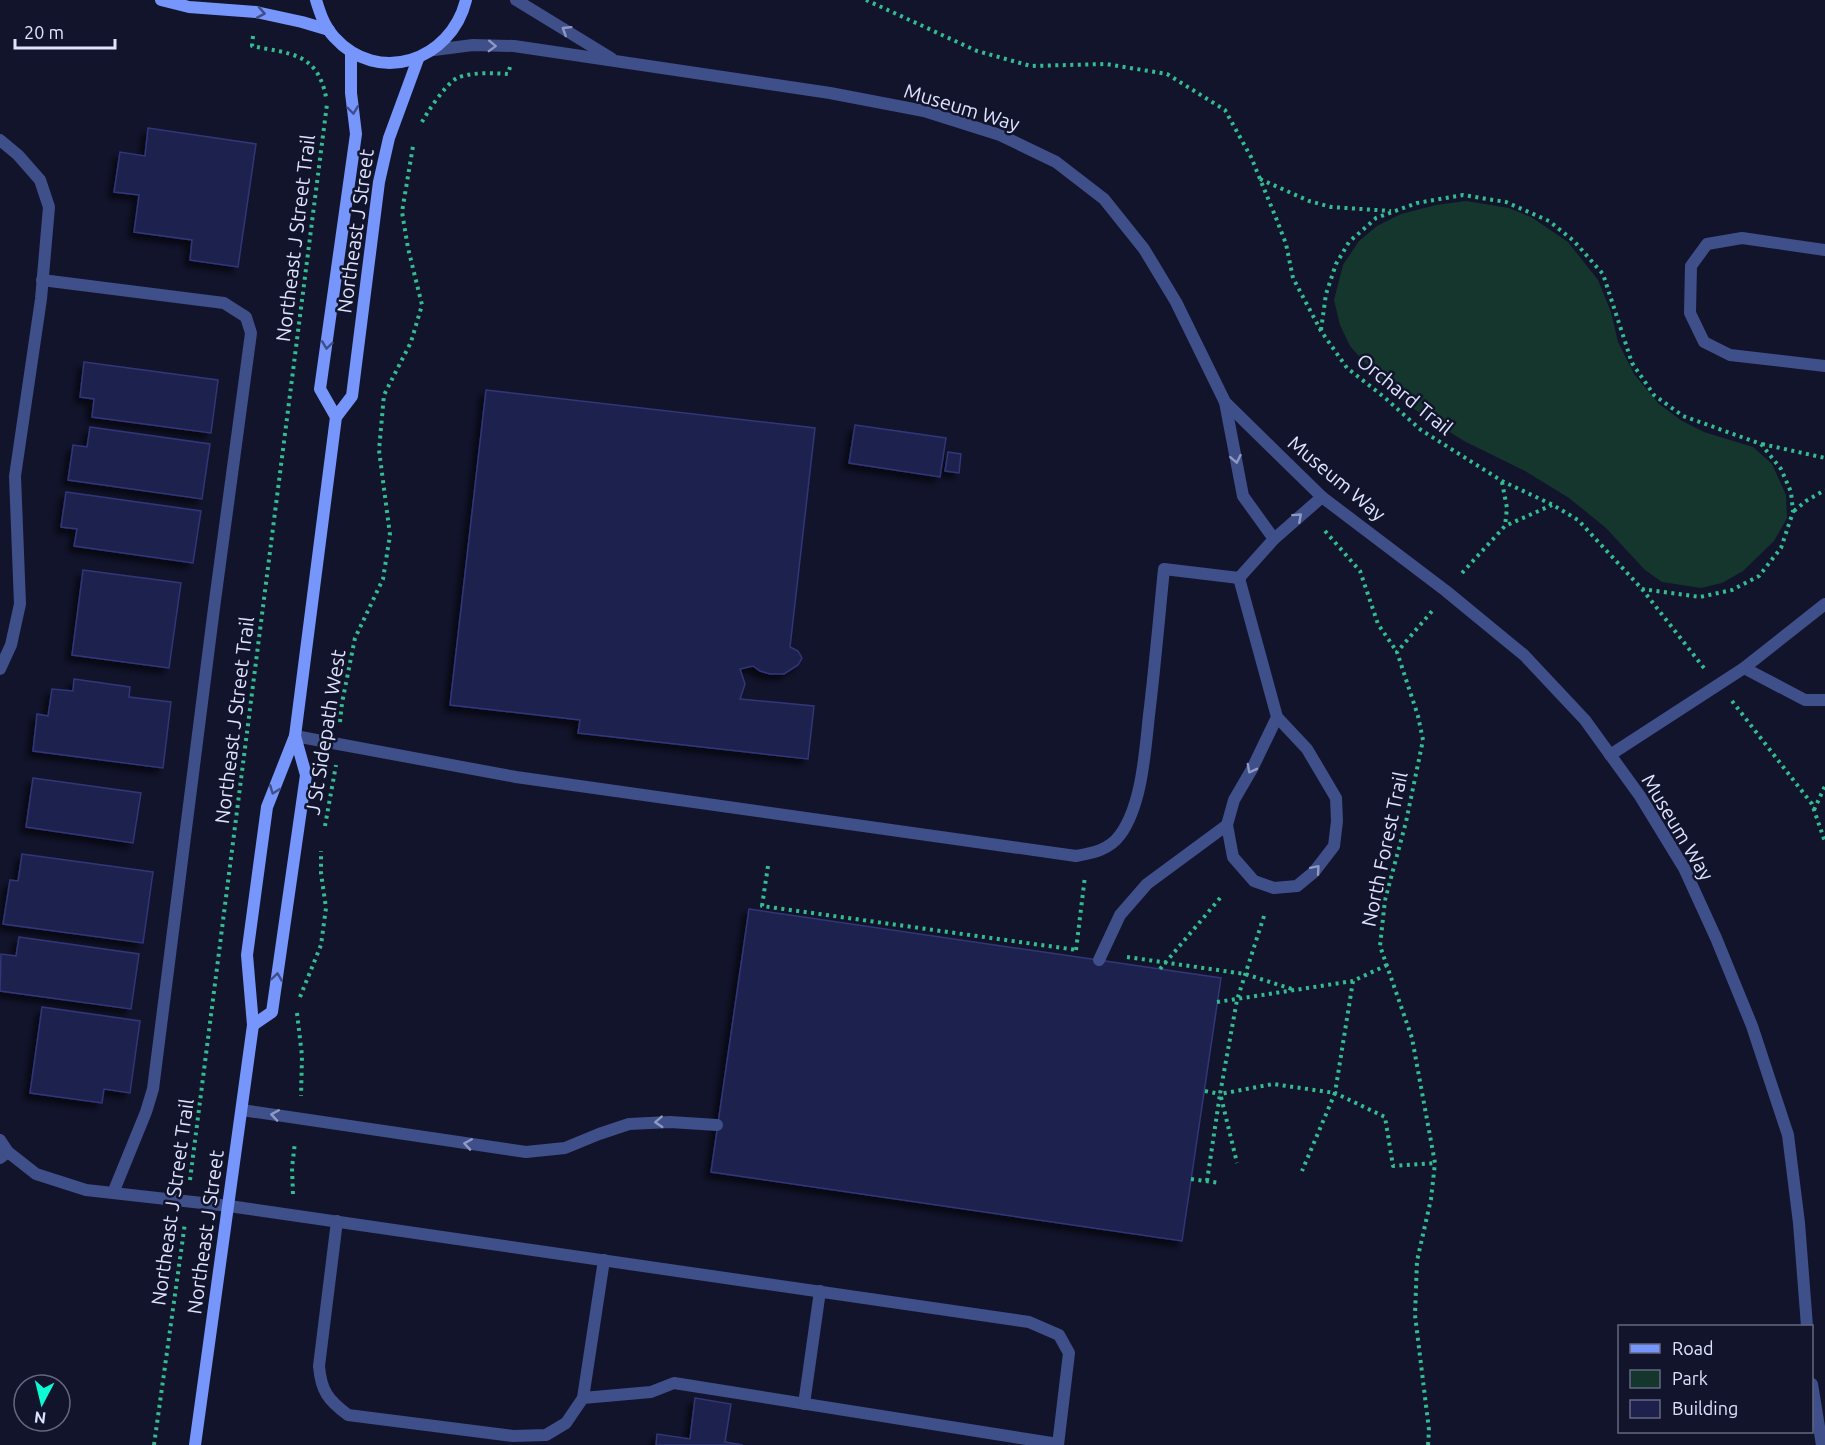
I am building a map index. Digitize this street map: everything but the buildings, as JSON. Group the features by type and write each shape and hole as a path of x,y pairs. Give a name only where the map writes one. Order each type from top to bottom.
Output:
{"street":[{"path":"161,0 189,7 256,12 329,30"},
{"path":"316,0 322,19 329,30 351,52 371,60 393,63 418,59 434,50 451,35 463,15 466,0"},
{"name":"Museum Way","path":"516,0 615,60 830,93 924,111 1000,135 1056,162 1104,199 1144,249 1176,302 1225,402 1322,497 1446,591 1524,655 1585,720 1640,796 1684,868 1716,938 1752,1026 1788,1135 1799,1223 1807,1325"},
{"path":"434,50 473,45 514,46 615,60"},
{"name":"Northeast J Street","path":"336,417 320,389 356,134 351,93 351,52"},
{"name":"Northeast J Street","path":"195,1445 253,1024 246,954 267,807 295,736 336,417 352,396 379,182 389,138 418,59"},
{"path":"0,140 18,155 40,180 49,207 42,280 15,476 20,604 11,645 0,669"},
{"path":"1825,250 1742,238 1707,244 1691,266 1690,313 1704,342 1730,355 1825,366"},
{"path":"42,280 224,303 246,317 251,333 153,1089 146,1112 112,1193"},
{"path":"1225,402 1243,496 1274,538"},
{"path":"1239,578 1274,538 1322,497"},
{"path":"295,736 528,779 1076,856 1088,854 1103,850 1120,836 1132,810 1143,769 1164,568 1239,578"},
{"path":"1239,578 1277,717 1307,749 1336,798 1334,846 1314,872 1297,886 1274,888 1254,881 1233,857 1227,825 1234,800 1277,717"},
{"path":"1610,754 1744,668 1825,604"},
{"path":"1744,668 1805,700 1825,700"},
{"name":"Northeast J Street","path":"253,1024 272,1012 306,775 295,736"},
{"path":"1101,957 1120,915 1147,884 1227,825"},
{"path":"242,1110 526,1152 565,1148 629,1124 670,1122 717,1125"},
{"path":"0,1140 4,1155 36,1174 86,1190 337,1221 1029,1322 1059,1335 1069,1353 1058,1444 674,1383 651,1392 584,1398"},
{"path":"337,1221 319,1366 321,1383 332,1403 348,1415 513,1436 546,1435 567,1423 584,1398 604,1260"},
{"path":"804,1404 820,1291"},
{"path":"1813,1390 1822,1445"}],"path":[{"name":"Orchard Trail","path":"866,0 977,51 1030,66 1106,64 1167,74 1225,110 1251,157 1260,179 1286,244 1293,278 1321,331 1347,368 1421,430 1502,481 1553,505 1578,520 1642,589 1812,804 1825,842"},
{"name":"Northeast J Street Trail","path":"154,1445 188,1201 327,103 323,81 308,61 293,55 252,46"},
{"path":"419,128 431,106 457,79 482,73 508,74 511,61"},
{"name":"J St Sidepath West","path":"323,835 334,778 342,703 355,638 383,579 390,535 379,450 384,395 411,342 422,305 402,212 414,142"},
{"path":"1260,179 1309,201 1331,207 1393,212"},
{"path":"1321,331 1326,294 1336,264 1349,242 1376,218 1417,203 1463,195 1506,202 1549,220 1574,242 1603,274 1632,363 1654,395 1683,416 1761,444 1825,458"},
{"path":"1642,589 1700,597 1732,590 1759,576 1781,548 1793,512 1791,492 1781,469 1761,444"},
{"path":"1502,481 1507,508 1505,526"},
{"path":"1793,512 1825,490"},
{"path":"1397,652 1435,609 1446,591 1505,526 1553,505"},
{"name":"North Forest Trail","path":"1325,531 1360,571 1377,624 1397,652 1418,716 1423,740 1406,822 1385,900 1380,946 1412,1038 1434,1163 1431,1199 1417,1261 1414,1315 1429,1430 1428,1445"},
{"path":"1814,810 1825,786"},
{"path":"293,1195 292,1168 302,1056 297,1015 300,996 321,945 326,908 321,873 321,846"},
{"path":"1076,950 1088,854"},
{"path":"768,866 762,908 1076,950 1101,957 1166,962 1245,974 1295,990"},
{"path":"1160,969 1221,897"},
{"path":"1207,1181 1237,1000 1264,916"},
{"path":"1217,1002 1353,981 1387,965"},
{"path":"1302,1171 1335,1093 1353,981"},
{"path":"1204,1091 1220,1094 1273,1084 1335,1093 1385,1117 1393,1166 1434,1163"},
{"path":"1220,1094 1237,1163"},
{"path":"1191,1179 1220,1183"}],"green space":[{"path":"1466,201 1509,208 1531,217 1568,242 1598,280 1611,312 1618,342 1634,374 1659,404 1682,421 1704,432 1753,447 1772,464 1786,495 1787,518 1774,541 1743,571 1722,583 1701,588 1662,582 1645,570 1606,528 1569,498 1525,471 1464,441 1414,409 1381,381 1350,346 1340,325 1334,300 1343,265 1359,241 1377,226 1401,214 1436,205"}]}
